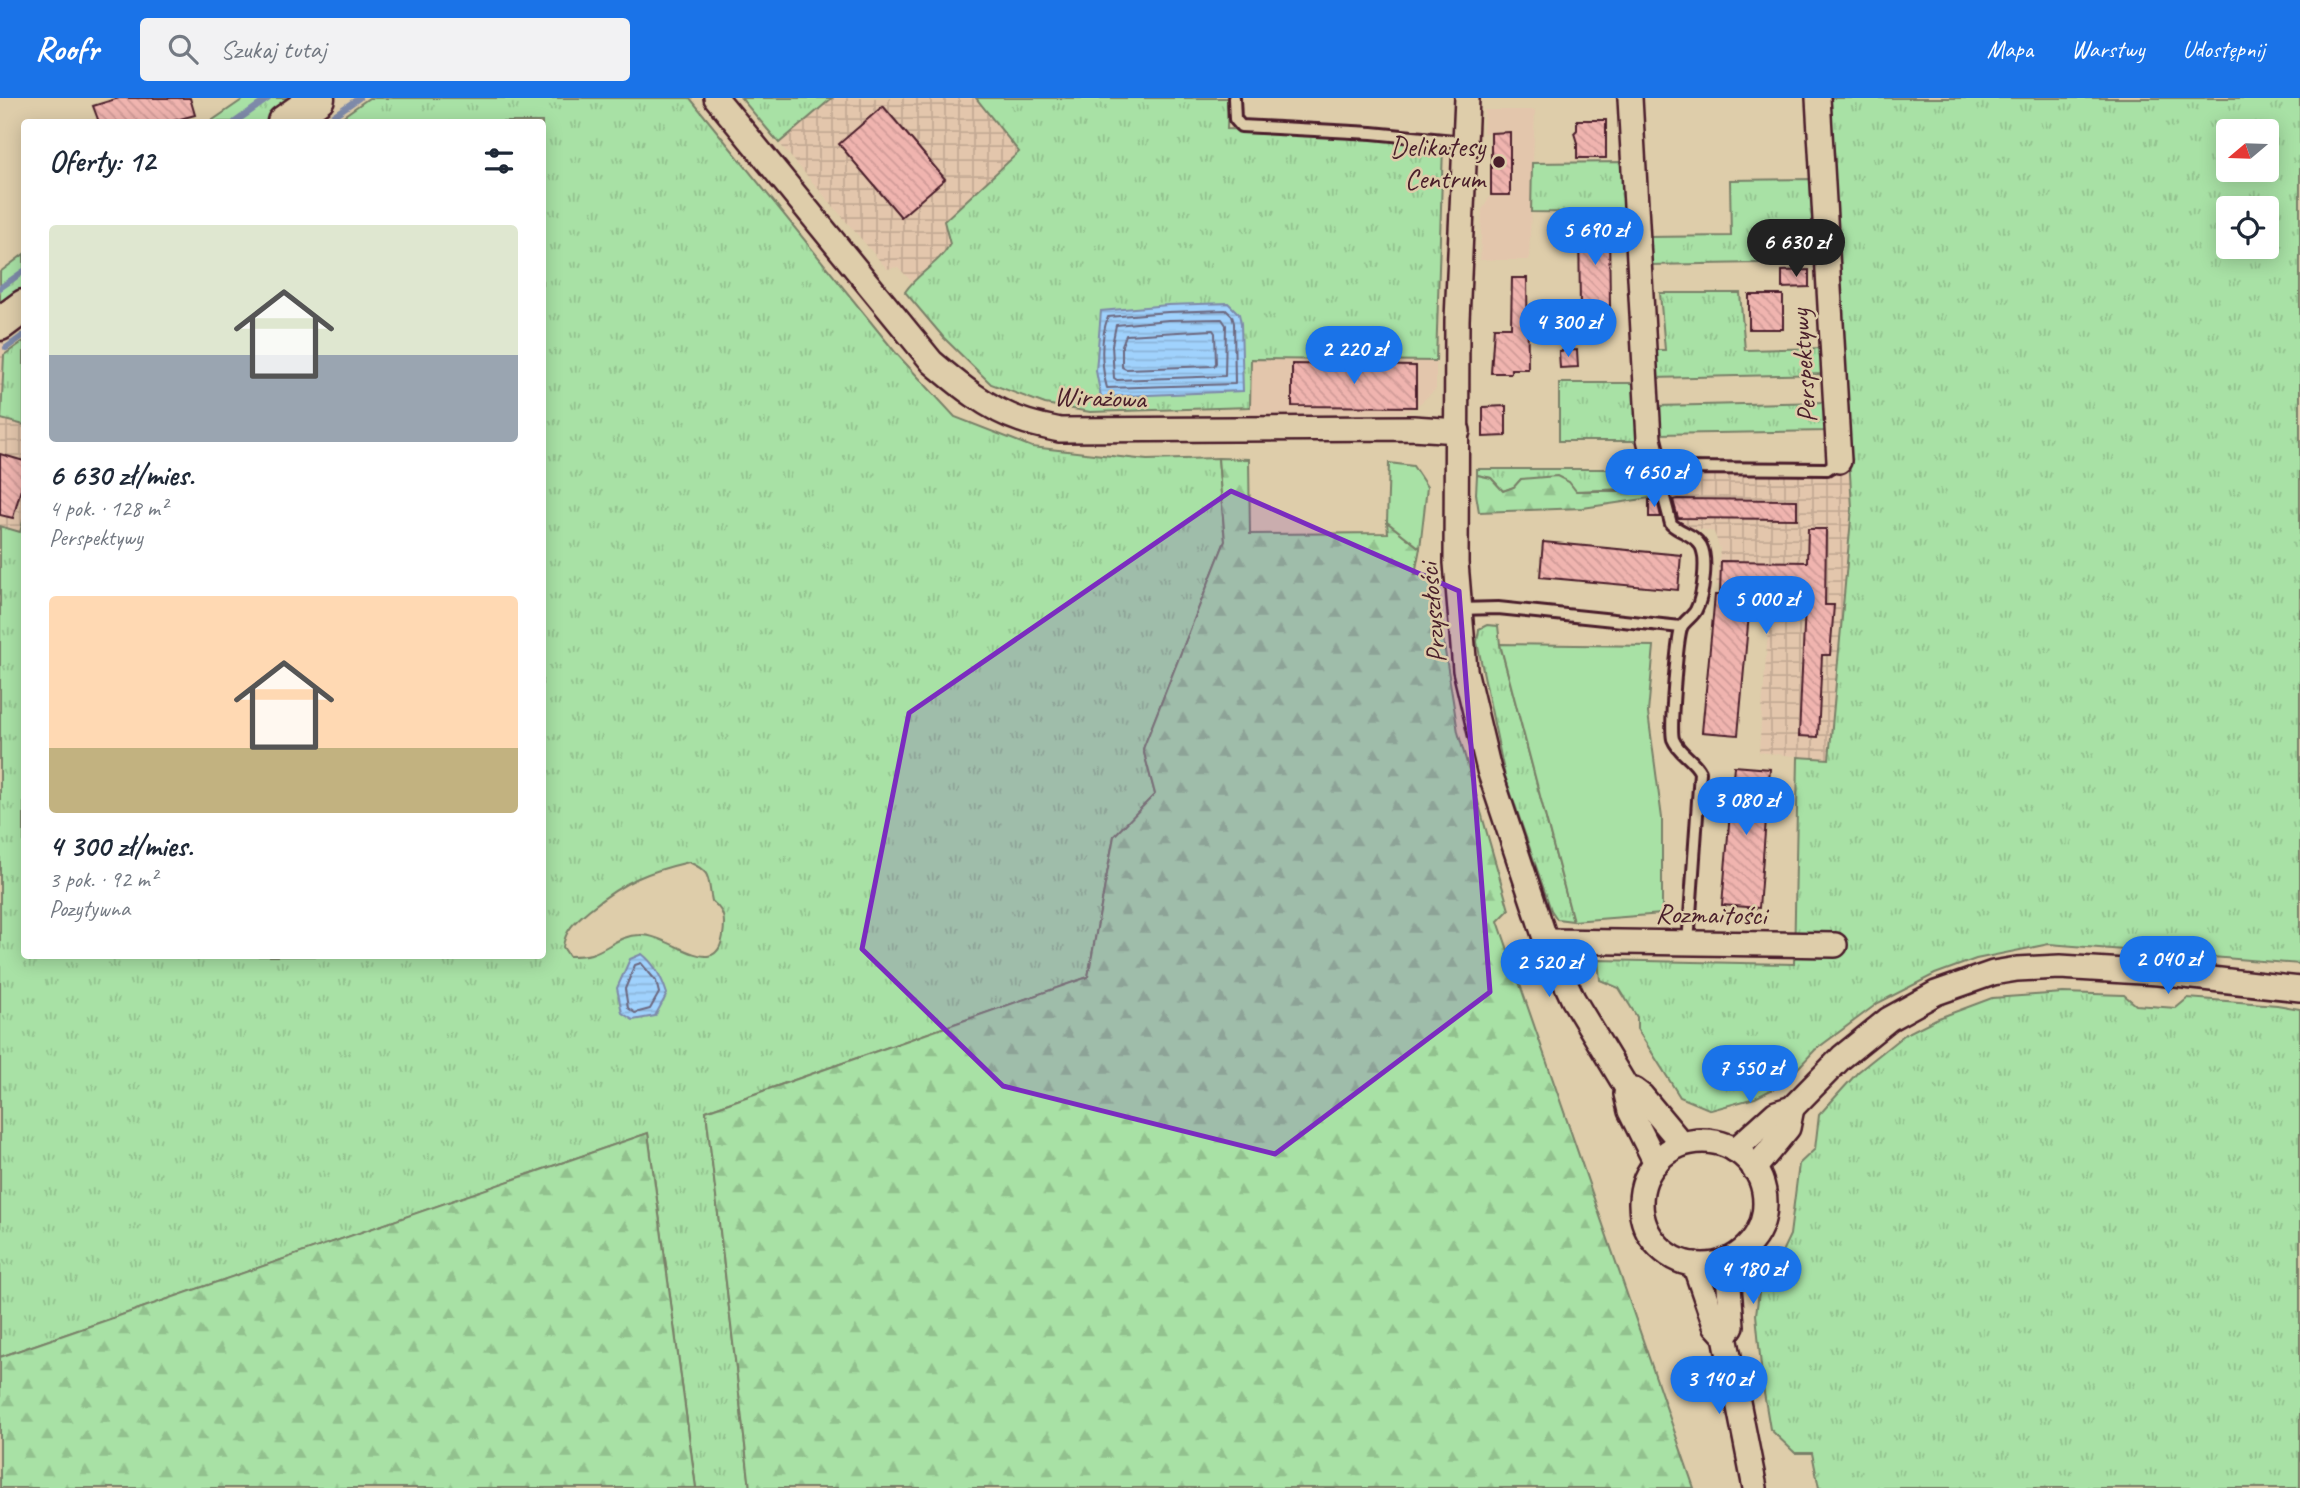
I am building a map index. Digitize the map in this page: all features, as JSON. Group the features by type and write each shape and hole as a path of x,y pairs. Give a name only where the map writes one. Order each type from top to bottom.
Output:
{"street":[{"path":"288,119 318,98"},
{"name":"Wirażowa","path":"716,98 932,362 982,401 1021,420 1060,430 1458,431"},
{"name":"Przyszłości","path":"1467,98 1457,320 1456,563 1465,670 1489,770 1546,941 1573,999 1628,1090 1626,1094 1630,1111 1656,1163"},
{"path":"1630,98 1649,439 1656,468"},
{"name":"Perspektywy","path":"1818,98 1839,461"},
{"path":"0,324 21,308"},
{"name":"Rozmaitości","path":"1546,941 1835,945"},
{"path":"1735,1150 1776,1113 1791,1108 1842,1057 1889,1019 1936,993 1993,973 2038,967 2158,973 2300,989"},
{"name":"Przyszłości","path":"1628,1090 1634,1090 1642,1096 1682,1144"},
{"path":"1754,1169 1788,1128 1791,1108"},
{"path":"1709,1141 1735,1150 1754,1169 1764,1195 1761,1225 1744,1249 1727,1260 1711,1264 1694,1264 1675,1258 1662,1250 1645,1226 1641,1202 1646,1178 1656,1163 1670,1150 1682,1144 1709,1141"},
{"path":"1725,1336 1732,1326 1727,1260"},
{"path":"1694,1264 1715,1325 1725,1336 1755,1488"}],"lane":[{"path":"1234,98 1236,119 1241,126 1372,133 1464,142"},
{"path":"1688,944 1700,772 1691,758 1678,748 1673,737 1671,717 1681,627 1696,611 1704,579 1703,552 1696,540 1671,524 1656,468 1827,468 1839,461"},
{"path":"1458,609 1498,608 1681,627"}],"highlighted area":[{"path":"1231,491 1459,591 1490,992 1275,1154 1003,1086 862,949 909,713"}],"shaded area":[{"path":"832,98 976,98 1019,152 944,221 950,244 945,254 912,282 898,267 887,269 779,143"},
{"path":"1484,110 1535,110 1529,260 1480,260 1482,210 1491,195 1491,133 1483,133"},
{"path":"4,342 1,419 21,424 20,532 0,526 0,345"},
{"path":"1250,359 1436,361 1436,389 1416,407 1403,413 1251,415"},
{"path":"1851,473 1852,508 1829,760 1759,752 1771,589 1716,585 1720,549 1714,532 1684,526 1675,518 1664,480 1680,474"}],"green space":[{"path":"245,98 301,98 271,119 214,119"},
{"path":"369,98 690,98 895,352 955,417 1032,447 1147,460 1218,458 1225,541 1143,749 1155,794 1114,836 1088,977 706,1111 750,1488 696,1488 648,1133 0,1357 0,526 20,532 21,528 21,959 546,959 546,119 339,119","holes":["689,862 708,877 712,901 723,916 721,943 715,953 706,956 694,954 653,937 640,935 626,937 586,955 569,956 563,947 566,935 576,921 625,884"]},
{"path":"741,98 832,98 779,143"},
{"path":"976,98 1228,98 1227,129 1283,131 1443,146 1436,361 1251,359 1250,407 1090,412 1045,404 991,384 944,338 905,292 950,244 944,221 1019,152"},
{"path":"1828,98 2300,98 2300,964 2049,944 1976,959 1935,974 1878,1003 1815,1050 1783,1084 1755,1098 1711,1110 1680,1097 1637,1029 1637,1017 1619,988 1600,980 1598,960 1794,964 1798,757 1829,759 1852,508"},
{"path":"1624,162 1626,213 1531,212 1532,163"},
{"path":"1814,179 1818,262 1648,265 1648,237 1731,236 1730,180"},
{"path":"21,256 21,298 0,313 0,272"},
{"path":"1660,293 1740,293 1745,350 1823,348 1825,374 1654,378 1653,350 1665,350"},
{"path":"21,343 21,424 1,419 4,355"},
{"path":"1559,383 1639,383 1641,441 1559,441"},
{"path":"1826,402 1828,431 1658,434 1657,406"},
{"path":"1218,458 1249,459 1250,534 1388,533 1387,522 1420,548 1415,574 1433,576 1458,732 1509,910 1498,921 1694,1488 750,1488 706,1111 1088,977 1114,836 1155,794 1143,749 1225,541"},
{"path":"1389,463 1413,466 1427,487 1420,548 1387,522"},
{"path":"1477,469 1621,469 1626,489 1575,491 1521,479 1514,487 1503,491 1491,478 1477,475"},
{"path":"1477,475 1491,478 1503,491 1514,487 1521,479 1557,476 1569,482 1576,491 1623,491 1637,485 1653,484 1657,497 1583,508 1479,512"},
{"path":"1487,625 1498,626 1500,644 1573,921 1557,919 1551,910 1505,776 1477,642 1479,629"},
{"path":"1500,644 1654,646 1648,713 1662,818 1662,914 1573,921"},
{"path":"2063,993 2124,995 2136,1005 2176,1008 2188,998 2300,1009 2300,1488 1819,1488 1812,1453 1795,1453 1770,1429 1756,1314 1760,1285 1779,1258 1790,1235 1799,1164 1815,1149 1819,1115 1858,1072 1904,1035 1936,1019 1992,998"},
{"path":"648,1133 696,1488 0,1488 0,1357"}],"water":[{"path":"1228,303 1239,314 1241,323 1243,391 1101,397 1096,371 1101,311"},
{"path":"642,954 658,972 667,994 655,1016 633,1020 622,1013 617,988 630,959"}],"building":[{"path":"119,98 190,98 195,115 180,119 98,119 93,106"},
{"path":"883,106 945,179 901,217 839,144"},
{"path":"1577,120 1606,120 1606,158 1577,158 1574,133 1577,130"},
{"path":"1510,132 1510,195 1491,195 1491,133"},
{"path":"1579,228 1609,228 1610,306 1580,306"},
{"path":"1809,270 1809,287 1782,288 1782,271"},
{"path":"1512,278 1527,278 1528,369 1511,369 1511,373 1491,373 1494,327 1511,327"},
{"path":"1749,295 1783,295 1783,329 1749,329"},
{"path":"1577,350 1578,367 1560,368 1559,351"},
{"path":"1292,364 1416,366 1416,407 1292,406"},
{"path":"1506,406 1506,436 1483,437 1483,407"},
{"path":"0,454 21,460 21,489 13,518 0,515"},
{"path":"1649,500 1657,500 1661,517 1649,517"},
{"path":"1673,500 1797,500 1797,519 1678,518"},
{"path":"1808,529 1826,529 1825,605 1834,605 1830,655 1822,655 1818,737 1799,736 1806,583 1752,581 1738,735 1702,732 1715,595 1720,595 1721,561 1807,562"},
{"path":"1543,542 1681,555 1678,590 1540,577"},
{"path":"1734,766 1770,769 1759,908 1722,905"}],"waterway":[{"path":"239,119 269,98"},
{"path":"328,119 359,98"},
{"path":"0,288 21,273"},
{"path":"6,348 21,337"}],"place":[{"name":"Delikatesy Centrum","path":"1499,162"}]}
